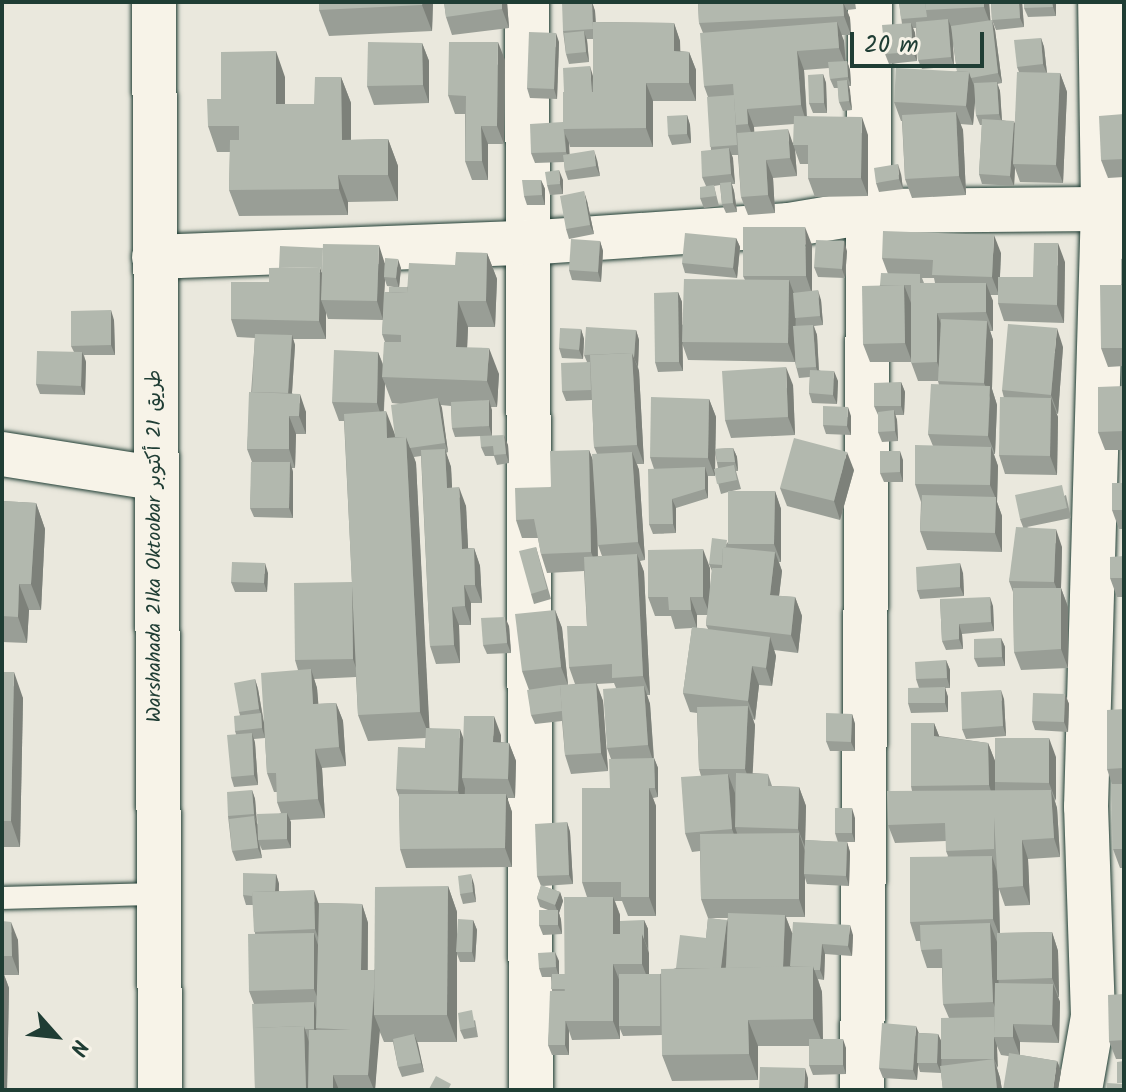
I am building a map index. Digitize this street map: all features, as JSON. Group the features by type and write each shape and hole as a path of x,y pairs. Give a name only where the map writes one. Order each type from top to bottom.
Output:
{"street":[{"name":"Warshahada 21ka Oktoobar طريق 21 أكتوبر","path":"154,2 154,478 160,1090"},
{"path":"527,2 524,243 531,1090"},
{"path":"862,1090 873,211 870,2"},
{"path":"1080,1090 1093,1016 1086,807 1113,207 1100,2"},
{"path":"154,257 524,243 789,225 873,211 1113,207"},
{"path":"2,454 154,478"}],"lane":[{"path":"2,898 158,894"}],"building":[{"path":"319,2 423,2 422,5 319,10"},
{"path":"444,2 502,2 502,9 446,17"},
{"path":"562,2 592,2 593,29 563,31"},
{"path":"698,2 843,2 844,16 699,23"},
{"path":"899,2 925,2 927,17 901,19"},
{"path":"925,2 984,2 984,7 926,10"},
{"path":"991,2 1019,2 1020,18 992,20"},
{"path":"1024,2 1052,2 1053,7 1024,8"},
{"path":"948,19 951,57 918,60 916,22"},
{"path":"992,20 998,73 971,78 969,72 957,71 951,26"},
{"path":"593,22 674,23 674,51 689,52 689,83 646,83 646,128 563,129 563,92 593,92"},
{"path":"837,22 839,48 797,51 801,105 747,109 748,124 736,125 733,84 704,86 700,33"},
{"path":"911,23 913,52 885,54 882,25"},
{"path":"584,31 586,52 566,54 564,33"},
{"path":"529,32 556,33 554,89 527,88"},
{"path":"1041,38 1043,64 1017,67 1014,40"},
{"path":"368,42 422,43 423,85 367,86"},
{"path":"449,42 498,42 497,126 481,126 482,161 465,161 466,96 448,95"},
{"path":"276,51 276,104 314,104 315,77 341,77 342,140 388,139 388,175 338,175 339,189 229,190 230,140 239,140 239,126 208,126 207,99 221,99 221,52"},
{"path":"847,61 848,77 830,79 828,62"},
{"path":"590,66 592,92 564,92 563,68"},
{"path":"896,68 969,72 966,106 894,102"},
{"path":"1017,72 1060,73 1056,165 1013,164"},
{"path":"823,74 824,103 809,103 808,75"},
{"path":"847,80 849,101 839,102 837,81"},
{"path":"997,82 999,114 976,115 974,83"},
{"path":"734,95 737,145 710,147 707,97"},
{"path":"956,112 959,176 905,179 902,115"},
{"path":"1124,114 1124,159 1101,160 1099,116"},
{"path":"687,115 687,134 668,135 667,116"},
{"path":"794,116 862,117 861,178 808,178 808,145 793,145"},
{"path":"982,119 1014,121 1010,176 979,174"},
{"path":"563,122 566,152 531,153 530,124"},
{"path":"788,129 790,158 766,160 768,195 741,197 737,133"},
{"path":"729,148 731,174 702,177 701,151"},
{"path":"594,150 596,166 565,171 563,155"},
{"path":"898,164 899,179 876,183 874,168"},
{"path":"559,170 560,184 547,185 545,172"},
{"path":"522,180 541,180 542,195 524,196"},
{"path":"731,182 733,203 722,204 720,183"},
{"path":"714,185 716,196 700,198 700,187"},
{"path":"584,191 590,225 566,229 560,196"},
{"path":"743,227 805,227 806,276 743,276"},
{"path":"883,231 994,235 992,277 932,275 933,260 882,258"},
{"path":"685,233 736,238 733,268 682,263"},
{"path":"571,239 600,241 598,272 569,270"},
{"path":"816,240 844,241 842,269 814,267"},
{"path":"1034,243 1058,243 1057,305 998,303 998,277 1033,277"},
{"path":"323,244 379,245 377,301 321,300"},
{"path":"280,246 323,248 322,273 320,267 279,268"},
{"path":"456,252 487,253 486,301 458,301 456,347 489,348 487,381 382,377 384,342 401,342 401,335 382,334 384,292 407,293 409,263 455,265"},
{"path":"385,258 398,259 396,278 384,277"},
{"path":"1124,258 1124,284 1121,284 1121,259"},
{"path":"320,267 319,321 231,319 231,282 269,282 269,268"},
{"path":"881,273 920,274 920,283 880,285"},
{"path":"684,279 789,280 788,343 682,342"},
{"path":"911,283 986,283 986,312 937,313 937,362 911,363"},
{"path":"904,285 905,343 863,344 862,286"},
{"path":"1100,285 1124,285 1122,348 1101,348"},
{"path":"389,287 407,287 407,293 389,292"},
{"path":"818,290 820,316 795,318 793,293"},
{"path":"678,292 679,362 655,362 654,293"},
{"path":"111,310 111,345 71,346 71,311"},
{"path":"941,319 987,321 984,383 938,381"},
{"path":"1008,324 1057,328 1051,395 1002,390"},
{"path":"813,325 816,367 796,368 793,326"},
{"path":"586,327 636,330 634,358 632,353 584,355"},
{"path":"560,328 581,329 579,350 559,348"},
{"path":"255,334 292,335 288,393 252,392"},
{"path":"334,350 378,352 377,403 332,402"},
{"path":"37,351 82,352 81,386 36,384"},
{"path":"632,353 637,445 594,447 590,355"},
{"path":"590,362 591,390 562,391 561,363"},
{"path":"786,367 788,417 725,420 722,371"},
{"path":"810,370 834,371 833,395 809,393"},
{"path":"901,382 901,406 874,406 874,383"},
{"path":"931,384 990,386 988,436 928,434"},
{"path":"1124,386 1124,431 1098,432 1098,387"},
{"path":"249,392 300,394 299,416 289,416 289,449 247,449"},
{"path":"651,397 709,399 708,458 650,457"},
{"path":"1000,397 1051,398 1050,456 999,455"},
{"path":"438,398 445,443 410,448 406,437 395,437 391,405"},
{"path":"489,400 489,426 452,428 451,402"},
{"path":"823,406 848,407 847,426 823,425"},
{"path":"894,410 895,431 878,432 878,412"},
{"path":"386,411 387,438 406,437 420,712 358,715 344,414"},
{"path":"504,435 506,454 494,455 493,446 481,447 480,436"},
{"path":"794,438 847,452 834,501 780,488"},
{"path":"915,445 991,447 990,485 915,484"},
{"path":"733,448 735,462 717,462 715,449"},
{"path":"445,449 447,488 459,487 462,549 474,548 475,585 464,585 465,606 452,607 454,645 430,646 421,450"},
{"path":"589,450 591,552 541,554 534,519 516,520 515,488 551,487 550,451"},
{"path":"880,451 900,451 900,472 880,473"},
{"path":"632,452 638,542 598,545 592,454"},
{"path":"251,462 290,462 289,508 250,508"},
{"path":"734,465 737,480 717,484 714,469"},
{"path":"705,467 705,489 672,499 673,524 649,524 648,469"},
{"path":"1112,483 1124,483 1124,510 1112,510"},
{"path":"1062,485 1067,508 1020,519 1015,495"},
{"path":"728,491 775,491 774,544 728,544"},
{"path":"922,495 996,497 995,533 920,531"},
{"path":"2,501 36,503 31,584 19,584 18,617 2,616"},
{"path":"1016,527 1056,529 1054,582 1009,581"},
{"path":"712,538 727,540 726,547 723,547 722,565 709,564"},
{"path":"536,547 547,589 531,594 519,551"},
{"path":"723,547 775,552 770,595 795,597 791,635 706,625 712,568 722,568"},
{"path":"703,549 703,597 690,597 691,610 669,610 668,597 648,597 648,550"},
{"path":"637,554 643,676 612,678 612,664 569,667 567,626 587,626 584,557"},
{"path":"1124,556 1124,578 1110,578 1110,557"},
{"path":"232,562 265,563 264,583 231,582"},
{"path":"960,563 960,587 917,590 916,567"},
{"path":"352,582 353,659 295,660 294,583"},
{"path":"1013,588 1061,588 1061,649 1014,652"},
{"path":"990,597 991,622 959,624 959,639 942,641 940,599"},
{"path":"555,610 561,667 522,671 515,614"},
{"path":"505,617 507,643 483,645 481,618"},
{"path":"692,627 770,637 766,668 752,666 748,701 683,693"},
{"path":"1001,638 1002,657 974,658 974,639"},
{"path":"946,660 947,678 916,679 915,662"},
{"path":"311,669 313,704 336,703 339,747 315,749 318,799 277,802 276,773 267,773 261,673"},
{"path":"2,672 14,672 11,821 2,821"},
{"path":"255,679 259,709 239,712 234,683"},
{"path":"596,683 601,753 565,755 560,685"},
{"path":"560,685 562,711 531,715 527,690"},
{"path":"644,686 648,745 607,748 603,689"},
{"path":"945,687 945,703 908,703 908,688"},
{"path":"1001,690 1003,726 962,729 961,692"},
{"path":"1033,693 1065,694 1064,722 1032,721"},
{"path":"748,706 745,769 699,769 697,707"},
{"path":"1124,709 1124,768 1107,769 1107,710"},
{"path":"261,713 262,728 235,731 234,716"},
{"path":"826,713 852,714 851,742 826,741"},
{"path":"464,716 494,716 493,742 509,743 508,779 462,778"},
{"path":"911,723 934,723 934,736 988,743 989,785 911,786"},
{"path":"426,728 460,729 458,791 396,789 398,747 425,748"},
{"path":"252,733 254,775 231,777 227,735"},
{"path":"995,738 1049,738 1049,783 995,782"},
{"path":"654,758 655,788 610,788 609,759"},
{"path":"736,773 768,774 768,786 799,787 798,829 735,827"},
{"path":"728,774 732,829 685,833 681,777"},
{"path":"1111,784 1124,784 1124,849 1113,849"},
{"path":"582,788 649,788 649,897 621,897 621,882 582,882"},
{"path":"252,790 254,814 228,816 227,792"},
{"path":"1051,790 1054,838 1022,840 1023,886 998,888 994,817 994,849 946,851 945,823 888,825 887,791"},
{"path":"399,794 506,794 505,848 400,849"},
{"path":"835,808 852,808 852,833 835,833"},
{"path":"287,813 287,839 258,840 257,814"},
{"path":"254,816 258,848 232,851 229,819"},
{"path":"567,822 569,875 537,876 535,824"},
{"path":"799,833 799,899 701,899 700,834"},
{"path":"805,840 847,842 846,876 804,874"},
{"path":"992,856 993,919 910,922 910,857"},
{"path":"243,873 276,874 275,891 243,895"},
{"path":"471,874 473,892 460,894 458,876"},
{"path":"541,885 560,892 555,905 537,898"},
{"path":"448,886 447,1015 374,1015 375,887"},
{"path":"314,890 315,929 254,932 252,892"},
{"path":"564,897 613,897 613,934 642,934 642,964 613,964 613,1021 565,1021"},
{"path":"319,903 362,904 361,970 374,970 368,1075 333,1075 333,1090 308,1090 309,1030 351,1030 316,1028"},
{"path":"539,910 558,910 558,925 539,925"},
{"path":"728,913 785,915 783,967 726,968"},
{"path":"708,918 727,920 721,968 676,968 680,935 706,938"},
{"path":"458,919 473,920 472,952 456,952"},
{"path":"644,920 644,939 642,934 620,934 620,921"},
{"path":"2,921 11,922 12,956 2,956"},
{"path":"793,922 850,925 848,946 822,944 820,970 814,970 813,966 790,966"},
{"path":"990,923 993,1002 943,1004 942,949 921,950 920,925"},
{"path":"1052,932 1052,978 997,980 997,933"},
{"path":"314,933 314,989 249,991 248,934"},
{"path":"555,952 556,967 539,968 538,953"},
{"path":"813,966 813,1019 748,1020 749,1054 662,1055 661,969"},
{"path":"552,974 565,974 565,989 551,989"},
{"path":"619,974 660,974 660,1026 619,1026"},
{"path":"995,983 1053,984 1052,1025 1013,1024 1013,1037 994,1037"},
{"path":"550,991 565,991 565,1045 548,1045"},
{"path":"1124,994 1124,1040 1109,1041 1108,995"},
{"path":"314,1002 314,1029 305,1029 304,1026 253,1028 253,1031 252,1004"},
{"path":"472,1010 475,1027 460,1030 458,1013"},
{"path":"994,1017 994,1059 941,1059 941,1018"},
{"path":"882,1023 916,1026 913,1070 879,1068"},
{"path":"304,1026 306,1090 255,1090 253,1028"},
{"path":"918,1033 938,1034 937,1063 917,1063"},
{"path":"414,1034 421,1063 398,1067 393,1039"},
{"path":"809,1039 843,1039 843,1065 809,1065"},
{"path":"1009,1053 1057,1061 1053,1090 1003,1090"},
{"path":"994,1059 997,1090 943,1090 940,1066"},
{"path":"1124,1061 1124,1083 1117,1083 1117,1062"},
{"path":"760,1067 805,1068 804,1090 759,1090"},
{"path":"436,1076 451,1084 448,1090 429,1089"},
{"path":"1107,1083 1124,1084 1124,1090 1107,1090"}]}
